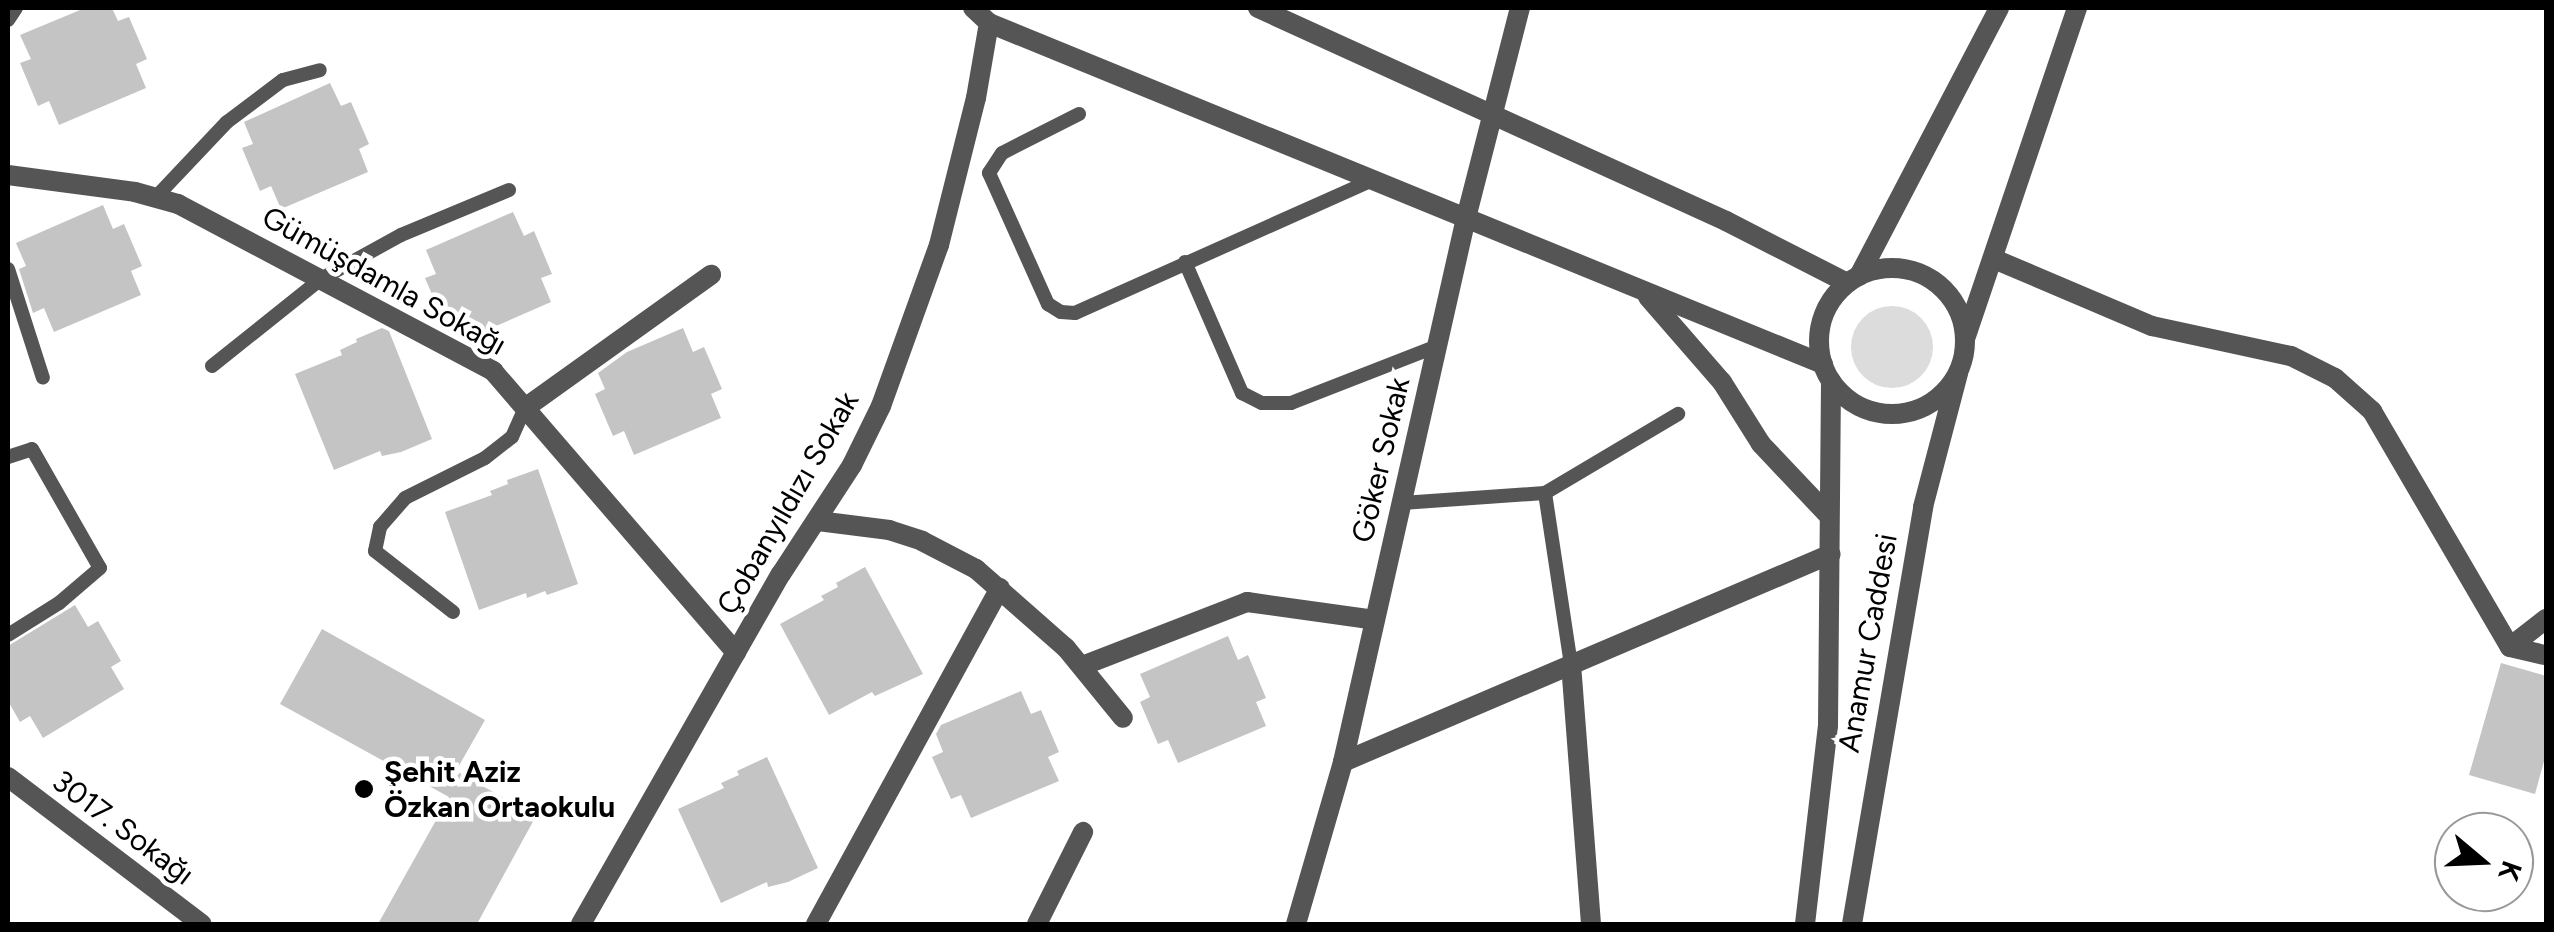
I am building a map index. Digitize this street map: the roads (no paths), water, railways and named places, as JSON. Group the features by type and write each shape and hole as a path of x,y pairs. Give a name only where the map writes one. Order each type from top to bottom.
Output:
{"street":[{"path":"973,8 989,23 1640,289 1827,373 1859,406 1896,414 1932,402 1958,374 1966,338 2077,8"},
{"path":"1258,8 1853,279 1894,268 1929,278 1955,303 1966,338"},
{"name":"Göker Sokak","path":"1296,924 1343,762 1466,218 1520,8"},
{"path":"1827,373 1819,346 1825,311 1853,279 1999,8"},
{"name":"Çobanyıldızı Sokak","path":"581,924 781,574 818,521 881,406 912,326 959,172 989,23"},
{"name":"Gümüşdamla Sokağı","path":"8,175 156,196 494,371 736,653"},
{"path":"1994,259 2152,326 2291,356 2334,378 2372,411 2510,646 2546,655"},
{"path":"525,408 711,275"},
{"path":"1640,289 1696,350 1761,444 1828,516"},
{"name":"Anamur Caddesi","path":"1805,924 1825,776 1831,554 1827,373"},
{"name":"Anamur Caddesi","path":"1852,924 1923,507 1958,374"},
{"path":"818,521 854,523 922,541 1000,588 1082,666 1123,718"},
{"path":"1343,762 1831,554"},
{"path":"816,924 1000,588"},
{"path":"1082,666 1247,602 1375,620"},
{"path":"2510,646 2546,619"},
{"path":"1570,664 1591,924"},
{"name":"3017. Sokağı","path":"8,778 202,924"},
{"path":"1037,924 1083,832"}],"lane":[{"path":"8,20 16,8"},
{"path":"156,196 227,122 283,80 320,70"},
{"path":"1079,114 1002,153 990,174 1048,304 1075,313 1372,180"},
{"path":"212,366 321,279 401,236 509,190"},
{"path":"1184,262 1242,393 1262,404 1291,402 1437,346"},
{"path":"8,269 44,378"},
{"path":"452,612 375,551 380,527 404,498 485,458 512,437 525,408"},
{"path":"1402,503 1544,493 1678,414"},
{"path":"8,457 32,449 100,568 60,603 8,635"},
{"path":"1544,493 1570,664"}],"place":[{"name":"Şehit Aziz Özkan Ortaokulu","path":"364,789"}]}
